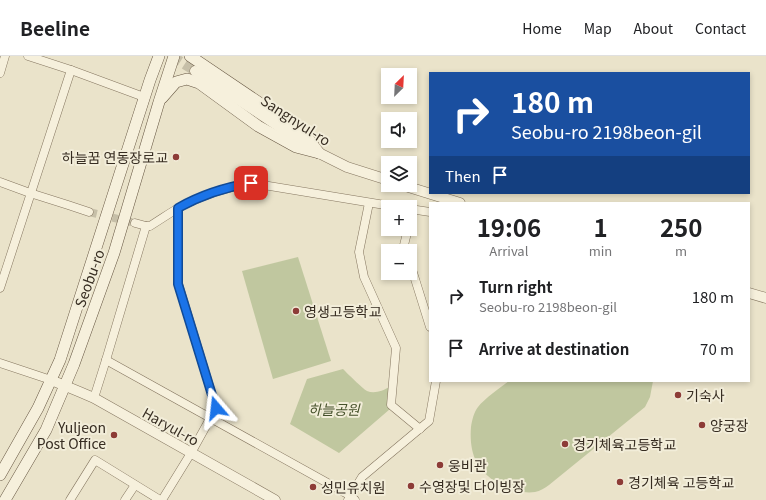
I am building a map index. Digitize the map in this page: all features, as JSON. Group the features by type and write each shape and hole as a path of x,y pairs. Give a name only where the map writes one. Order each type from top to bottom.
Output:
{"main road":[{"path":"190,56 199,64 304,133 319,153"},
{"path":"157,57 172,60"},
{"name":"Seobu-ro","path":"0,476 38,408 60,360 157,57"},
{"name":"Seobu-ro","path":"5,500 46,430 74,364 114,253 172,60"},
{"path":"159,102 176,82 187,79 199,83 258,126 296,147 319,153"}],"street":[{"path":"0,73 5,56"},
{"path":"28,56 71,70 144,98"},
{"path":"0,288 71,70"},
{"name":"Sangnyul-ro","path":"319,153 347,167 381,178"},
{"path":"0,182 89,212"},
{"path":"135,223 150,226 188,203 234,186 251,183 381,204"},
{"path":"417,190 429,193"},
{"path":"431,194 457,202"},
{"path":"369,202 359,252 364,277 396,348 391,405 420,429"},
{"path":"70,500 95,460 161,500 191,453 216,408 178,284 178,208"},
{"path":"417,210 429,212"},
{"path":"94,398 146,226"},
{"path":"415,280 429,324"},
{"path":"750,293 766,298"},
{"path":"106,360 211,418 351,499 362,477 428,422 436,382"},
{"path":"0,363 50,380"},
{"name":"Haryul-ro","path":"50,380 94,398 275,500"},
{"path":"125,500 135,485"}],"green space":[{"path":"298,257 331,361 273,379 242,271"},
{"name":"하늘공원","path":"343,369 367,391 378,392 389,387 390,409 339,453 290,424 307,379"},
{"path":"508,382 653,382 650,397 645,407 547,486 537,492 510,489 487,476 477,463 471,445 471,427 473,416 488,397"}],"tunnel":[{"path":"172,56 195,71"},
{"path":"89,212 135,223"}],"place":[{"name":"하늘꿈 연동장로교","path":"176,157"},
{"name":"영생고등학교","path":"296,311"},
{"name":"기숙사","path":"678,395"},
{"name":"양궁장","path":"702,425"},
{"name":"Yuljeon Post Office","path":"114,435"},
{"name":"경기체육고등학교","path":"565,444"},
{"name":"웅비관","path":"440,465"},
{"name":"경기체육 고등학교","path":"620,482"},
{"name":"수영장및 다이빙장","path":"411,486"},
{"name":"성민유치원","path":"313,487"}],"route":[{"path":"216,408 178,284 178,208 212,193 234,186 251,183"}]}
